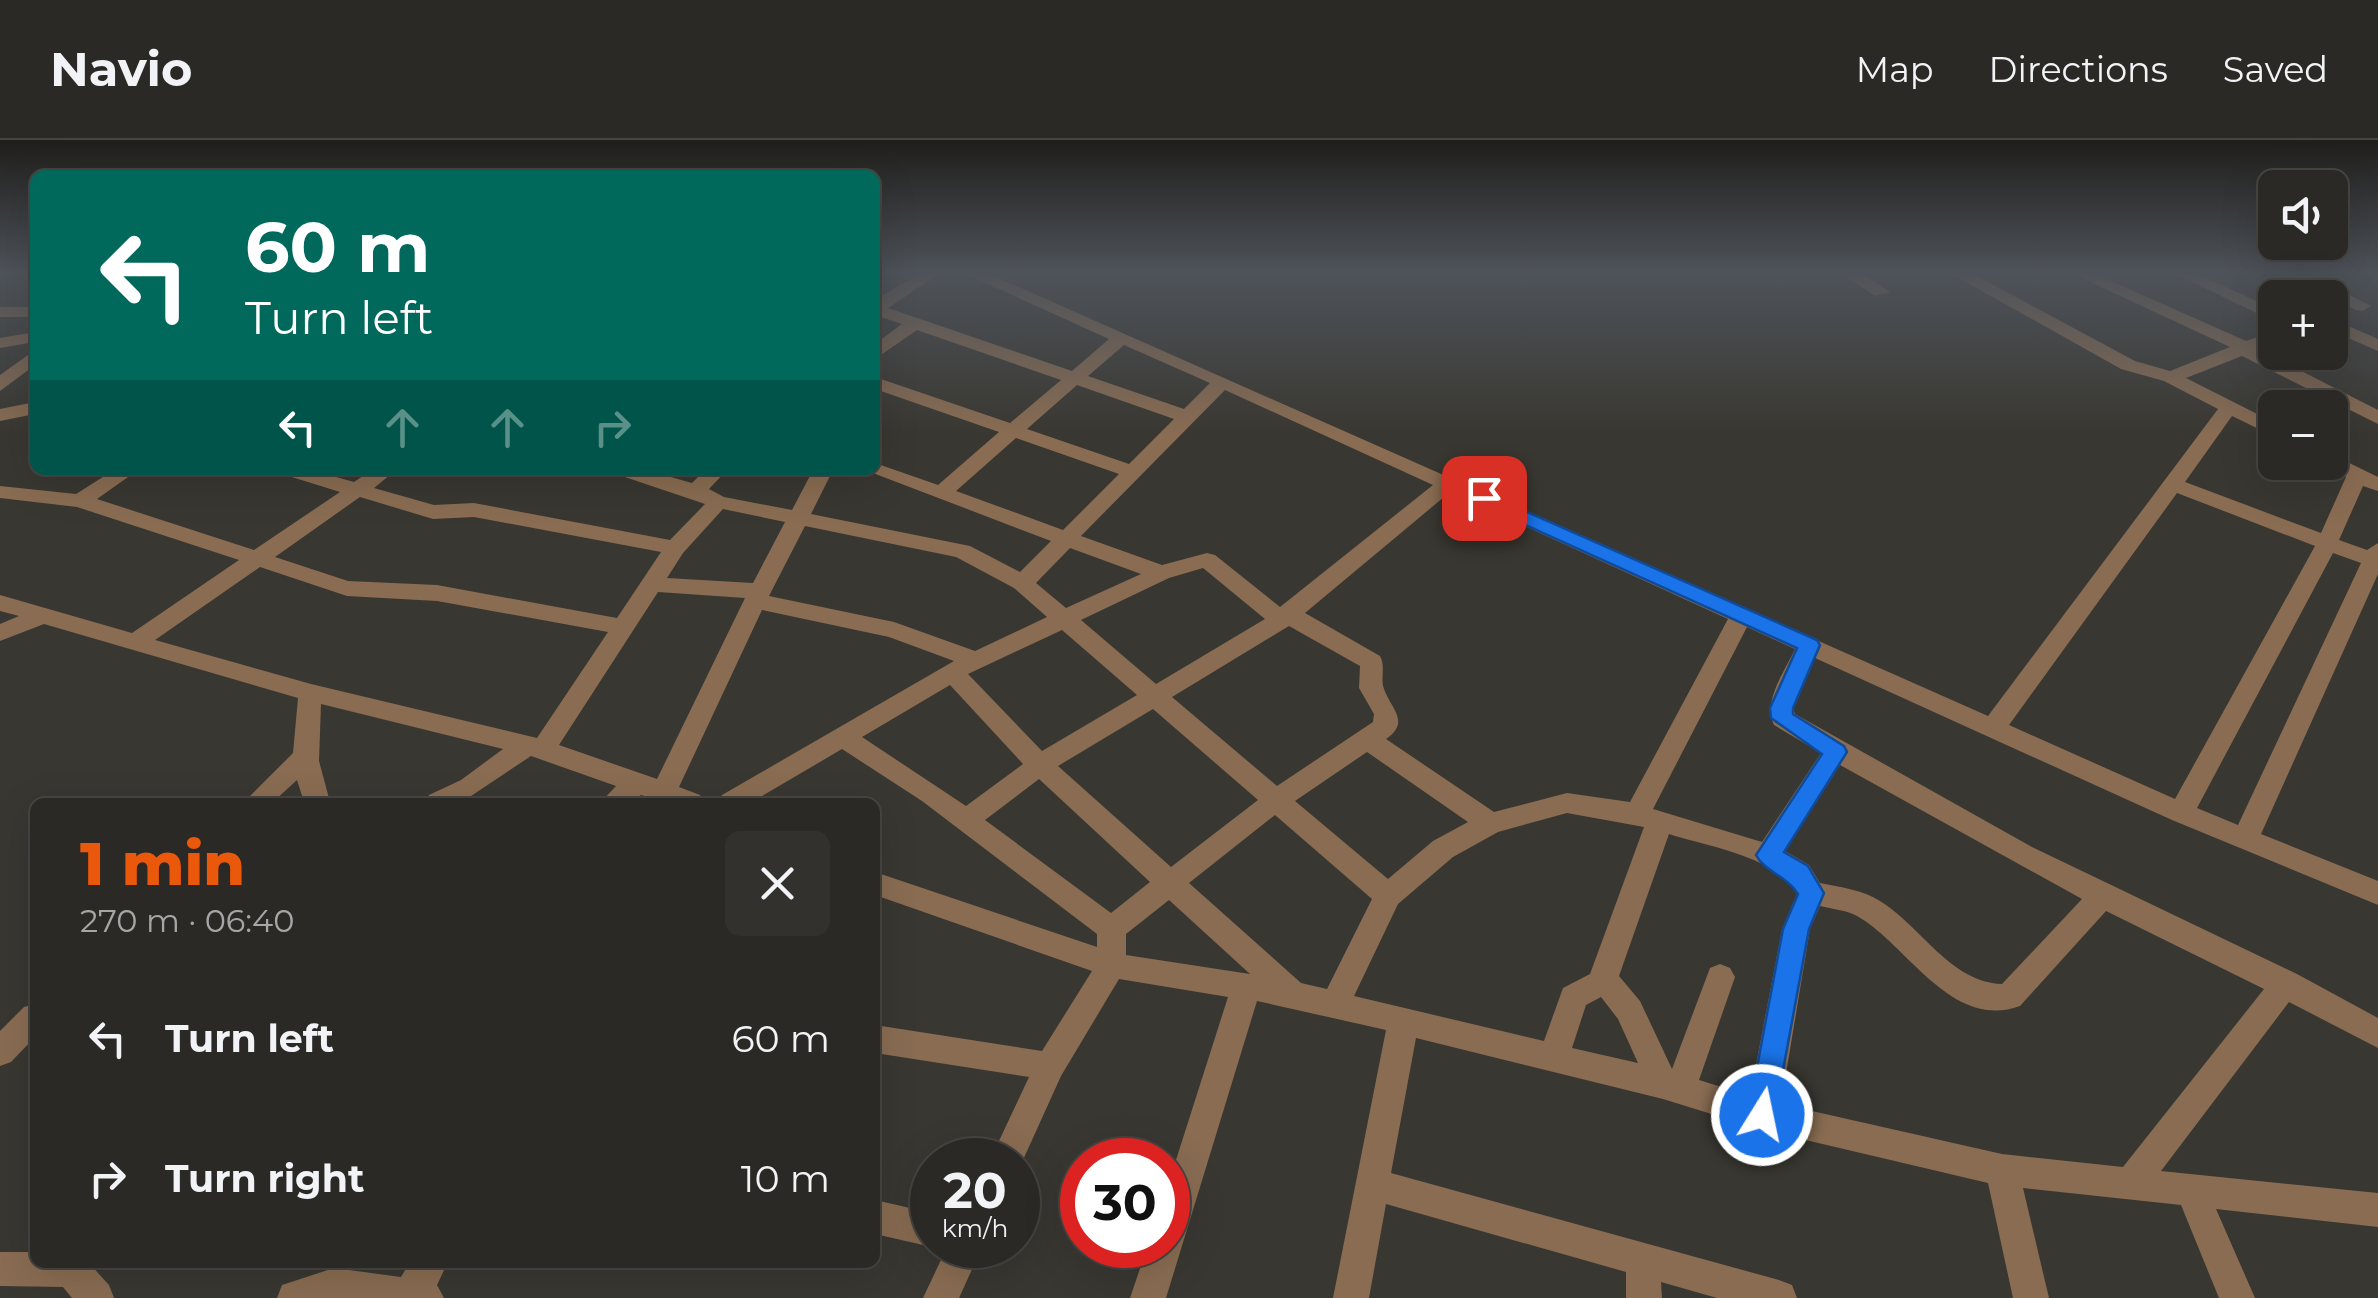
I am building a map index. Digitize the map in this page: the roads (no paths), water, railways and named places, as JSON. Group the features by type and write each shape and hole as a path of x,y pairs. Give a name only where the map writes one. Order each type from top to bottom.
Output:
{"street":[{"path":"880,349 909,327"},
{"path":"930,327 1187,417"},
{"path":"1099,327 2181,813 2378,893"},
{"path":"2058,327 2128,365 2171,377 2258,422"},
{"path":"2196,327 2378,418"},
{"path":"2348,330 2378,346"},
{"path":"942,493 1122,337"},
{"path":"0,343 30,339"},
{"path":"2171,377 2258,342"},
{"path":"0,384 30,360"},
{"path":"1022,583 1222,382"},
{"path":"880,385 1133,472"},
{"path":"1992,728 2229,407"},
{"path":"3,416 30,409"},
{"path":"880,470 1160,572"},
{"path":"80,501 120,475"},
{"path":"306,475 433,512 474,510 675,548"},
{"path":"132,644 378,475"},
{"path":"639,475 795,520 962,550 1022,583 1388,896"},
{"path":"446,798 535,747 675,548 707,497 715,475"},
{"path":"624,798 651,787 820,475"},
{"path":"2181,813 2326,543 2368,480"},
{"path":"966,820 1040,765 1285,616 1448,483"},
{"path":"2172,484 2376,558 2245,839"},
{"path":"0,492 80,501 347,588 438,593 620,626"},
{"path":"738,798 965,667 1160,572 1207,560 1285,616 1372,662 1371,688 1387,714 1385,726 1276,800 1112,929"},
{"path":"650,584 757,596 894,630 965,667 1040,765 1292,994"},
{"path":"0,603 311,693 535,747 680,798"},
{"path":"1672,1087 1629,1010 1605,980 1604,969 1648,819 1742,614"},
{"path":"0,632 41,616"},
{"path":"1809,645 1781,708 1783,718 1836,752 2104,896 2286,983 2378,1034"},
{"path":"311,693 302,738 303,760 316,798"},
{"path":"842,736 966,820 1112,929"},
{"path":"1366,739 1490,823"},
{"path":"1768,855 1836,752"},
{"path":"261,798 303,760"},
{"path":"1334,1005 1388,896 1444,849 1490,823 1567,804 1648,819 1768,855 1799,874 1811,893 1870,910 1967,991 1990,1000 2009,997 2104,896"},
{"path":"880,886 1112,965 1292,994 1672,1087 1762,1115 2002,1170 2378,1210"},
{"path":"1762,1115 1796,929 1811,893"},
{"path":"1016,1138 1050,1066 1112,965 1112,929"},
{"path":"1672,1087 1720,977"},
{"path":"1553,1058 1574,997 1605,980"},
{"path":"2130,1184 2286,983"},
{"path":"1190,1166 1246,988"},
{"path":"0,1052 30,1022"},
{"path":"1352,1298 1403,1024"},
{"path":"880,1039 1050,1066"},
{"path":"2002,1170 2030,1298"},
{"path":"1373,1184 1779,1298"},
{"path":"2191,1190 2237,1298"},
{"path":"880,1217 910,1225"},
{"path":"1643,1260 1644,1298"},
{"path":"295,1298 333,1282 415,1297 428,1268"},
{"path":"942,1298 956,1268"},
{"path":"1148,1298 1158,1268"},
{"path":"0,1269 72,1277 96,1298"}]}
